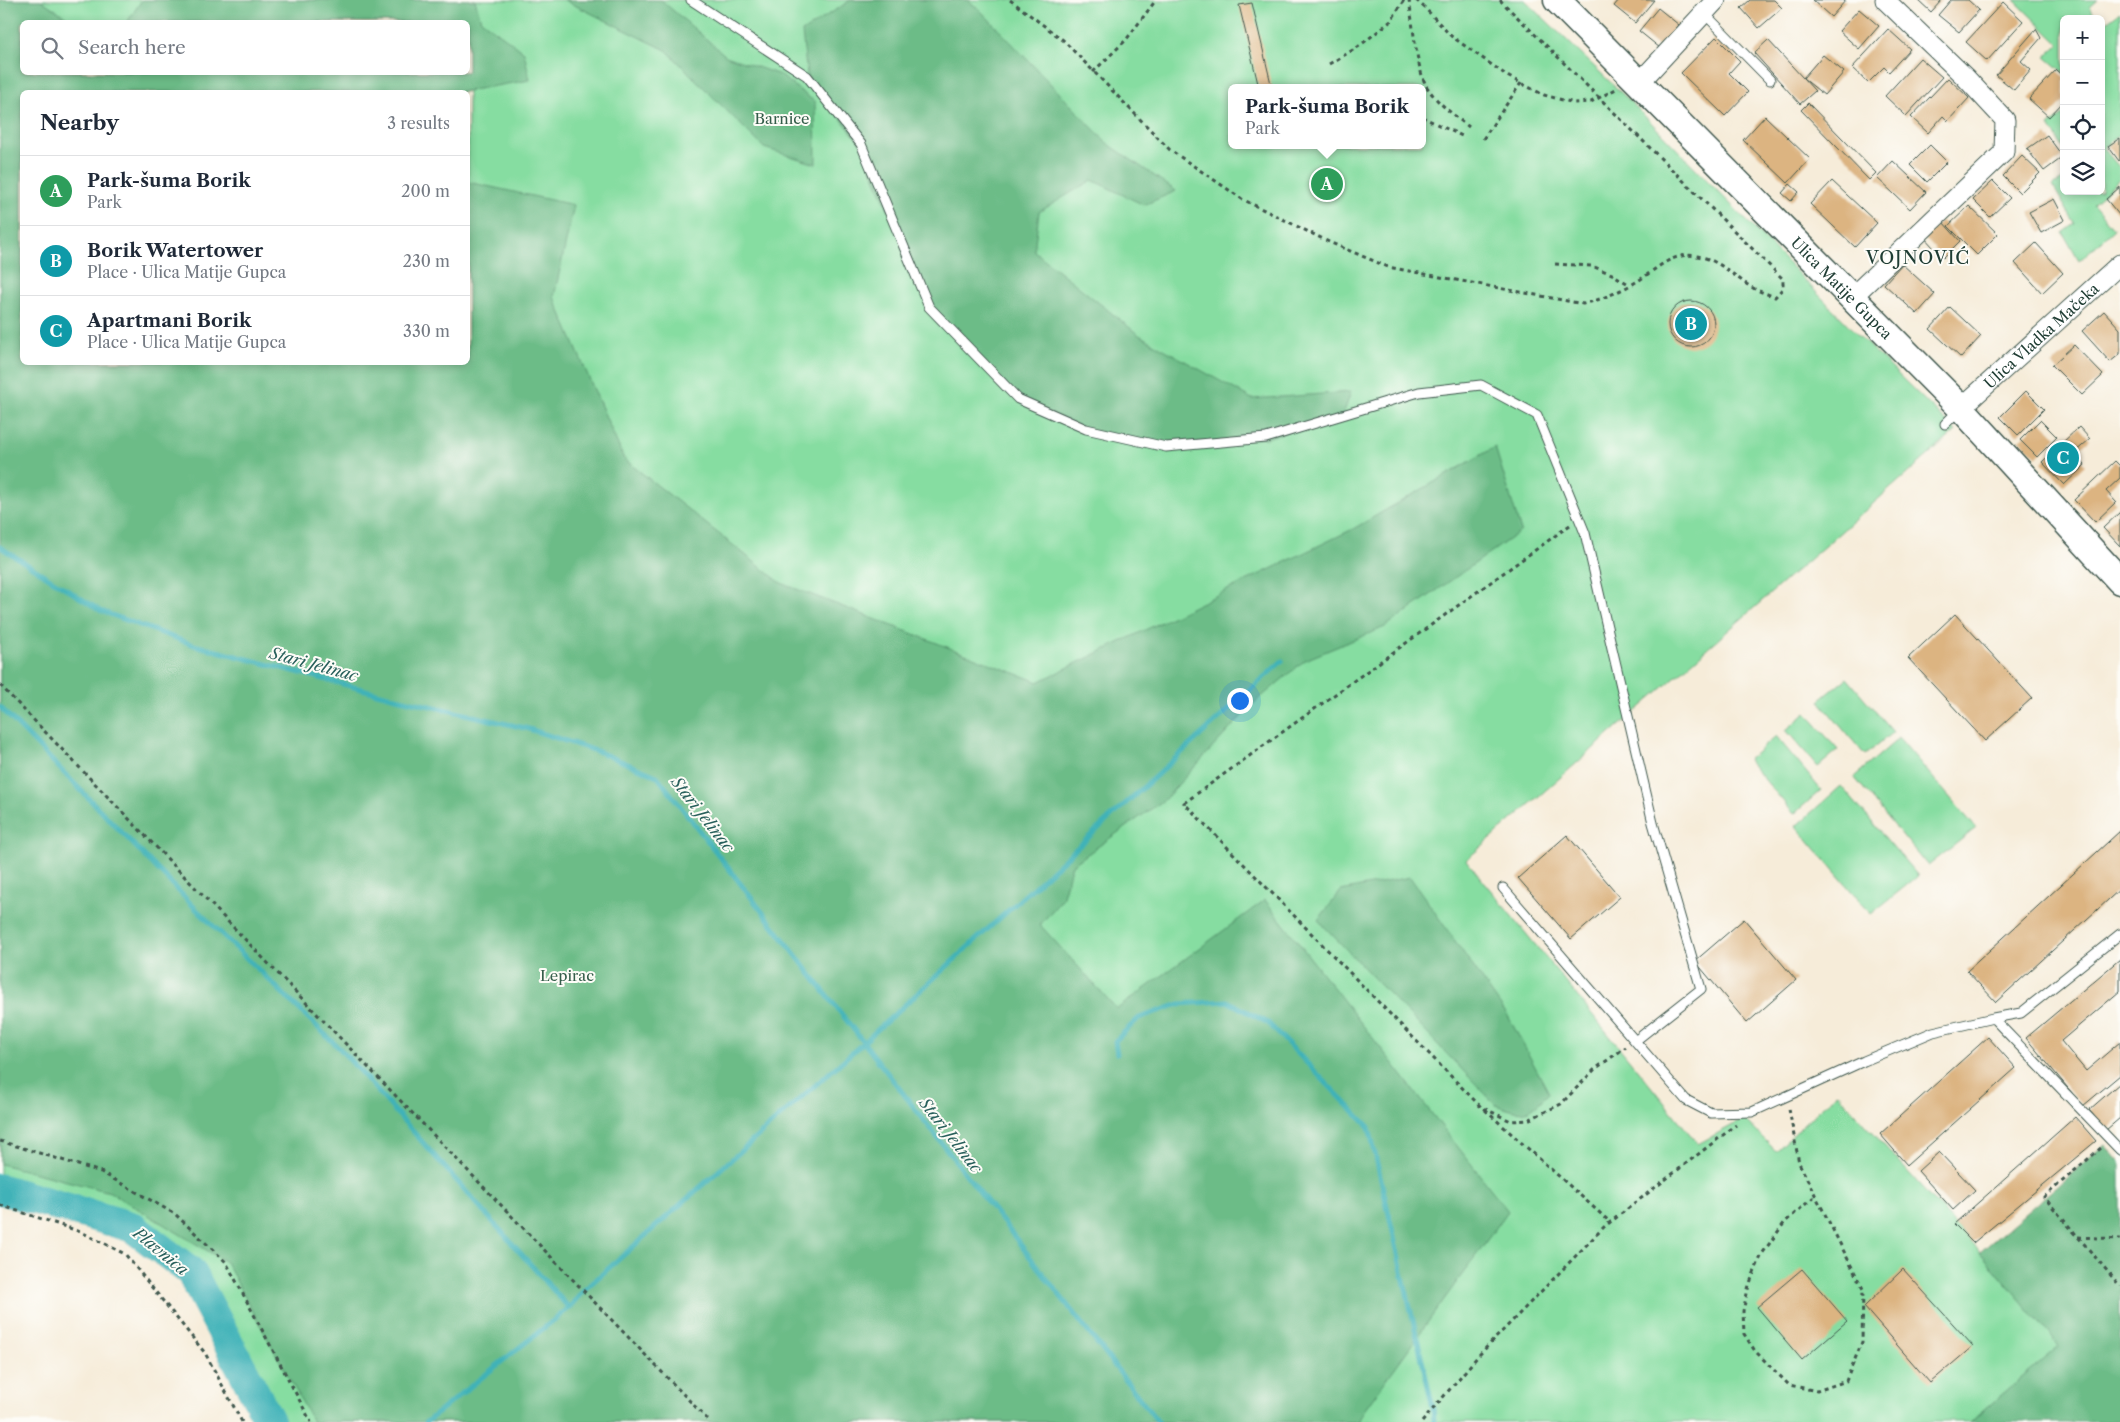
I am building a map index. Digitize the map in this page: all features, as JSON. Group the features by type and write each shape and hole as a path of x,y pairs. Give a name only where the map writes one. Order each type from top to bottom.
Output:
{"street":[{"name":"Ulica Matije Gupca","path":"1557,0 1629,85 1852,297 1953,416 2120,581"},
{"path":"1852,297 2004,152 2005,120 1885,0"},
{"path":"1629,85 1710,6"},
{"name":"Ulica Vladka Mačeka","path":"1953,416 2120,264"}],"lane":[{"path":"692,0 806,76 861,144 929,307 1018,399 1086,429 1166,447 1266,438 1418,392 1481,385 1537,415 1585,533 1653,823 1701,989 1635,1041"},
{"path":"1710,6 1770,80"},
{"path":"1503,888 1686,1100 1711,1113 1752,1112 1933,1032 2021,1013 2120,934"},
{"path":"1992,1018 2120,1150"}],"path":[{"path":"1010,0 1063,40 1170,150 1242,199 1329,242 1388,267 1583,304 1602,299 1630,286 1665,261 1689,254 1725,267 1754,288 1775,297 1783,288 1783,279 1500,0"},
{"path":"1093,72 1126,40 1156,0"},
{"path":"1329,64 1358,47 1391,22 1404,0"},
{"path":"1409,0 1420,67 1426,84"},
{"path":"1416,0 1451,36 1509,77 1544,95 1574,103 1591,102 1629,85"},
{"path":"1482,139 1521,83"},
{"path":"1426,84 1445,107 1469,128"},
{"path":"1426,119 1462,136"},
{"path":"1555,264 1592,266 1612,274 1630,286"},
{"path":"1579,519 1184,803 1481,1107 1610,1222"},
{"path":"0,685 710,1422"},
{"path":"1481,1107 1511,1121 1528,1120 1560,1104 1595,1069 1635,1041"},
{"path":"1787,1096 1799,1163 1863,1289 1862,1342 1846,1381 1817,1391 1789,1385 1755,1351 1744,1334 1743,1311 1749,1286 1762,1254 1785,1222 1815,1196"},
{"path":"1422,1422 1478,1356 1610,1222 1752,1112"},
{"path":"2111,1140 2044,1197 2120,1286"},
{"path":"0,1141 101,1172 175,1214 226,1262 311,1422"},
{"path":"0,1205 81,1232 124,1254 205,1353 242,1422"},
{"path":"2078,1237 2120,1239"}],"green space":[{"path":"0,0 1525,0 1632,103 1857,334 1956,431 1466,860 1698,1144 1744,1119 1776,1151 1837,1093 1980,1252 2060,1346 1970,1422 270,1422 191,1272 132,1227 0,1189"},
{"name":"Lepirac","path":"0,0 41,0 71,20 20,20 20,75 470,75 470,20 128,20 142,0 475,0 481,20 524,52 530,80 470,90 20,90 20,365 470,365 470,182 574,205 554,297 624,459 781,583 1038,682 1353,529 1495,447 1521,531 1385,627 1305,660 1253,704 1164,800 1072,865 1062,899 1040,925 1117,1009 1265,900 1508,1211 1363,1412 1358,1422 313,1422 226,1262 110,1192 0,1164"},
{"name":"Barnice","path":"564,0 661,0 726,56 780,75 815,102 816,164 764,148 666,50"},
{"path":"851,0 968,0 982,12 1107,143 1176,191 1144,205 1092,180 1039,212 1034,251 1139,335 1252,399 1351,392 1343,415 1266,438 1166,447 1086,429 1018,399 929,307 861,144 807,76 802,32"},
{"path":"2014,0 2098,0 2090,7 2094,15 2060,15 2060,70 2045,57 2059,44"},
{"path":"2120,12 2120,135 2105,146 2105,60 2105,23"},
{"path":"2060,117 2060,143 2049,126"},
{"path":"2105,150 2120,168 2120,178 2105,192"},
{"path":"2060,182 2060,195 2102,195 2093,204 2114,229 2079,261 2063,233 2075,224 2053,186"},
{"path":"1847,678 1893,732 1865,755 1819,701"},
{"path":"1806,713 1838,750 1818,767 1786,730"},
{"path":"1776,736 1821,790 1794,814 1748,760"},
{"path":"1899,738 1976,828 1928,866 1854,777"},
{"path":"1841,786 1918,876 1871,914 1796,826"},
{"path":"1410,877 1508,1016 1549,1093 1531,1109 1520,1112 1496,1105 1318,920 1341,891"},
{"path":"2105,1145 2120,1163 2120,1422 1970,1422 2059,1346 1980,1252"}],"building":[{"path":"1619,0 1654,0 1635,23 1614,6"},
{"path":"1750,0 1774,0 1782,8 1759,28 1741,8"},
{"path":"1812,0 1846,0 1831,17"},
{"path":"1918,0 1942,0 1931,12"},
{"path":"1951,0 1968,0 1979,10 1959,32 1938,15"},
{"path":"2003,2 2023,21 1987,61 1966,42"},
{"path":"1252,3 1271,84 1258,84 1239,5"},
{"path":"1658,8 1679,25 1660,48 1639,31"},
{"path":"1859,9 1879,26 1859,49 1839,31"},
{"path":"1888,29 1910,49 1889,72 1884,67 1868,83 1852,68"},
{"path":"2036,29 2041,38 2021,61 2031,70 2014,90 1996,75"},
{"path":"1716,37 1740,61 1729,73 1748,92 1725,116 1681,73"},
{"path":"1768,40 1815,91 1800,104 1754,53"},
{"path":"1823,55 1844,72 1824,95 1803,78"},
{"path":"1920,58 1942,77 1906,116 1885,96"},
{"path":"2056,70 2060,74 2060,105 2049,117 2029,99"},
{"path":"1948,78 1969,98 1948,121 1943,116 1928,133 1911,117"},
{"path":"1808,103 1876,173 1869,180 1801,110"},
{"path":"1765,116 1810,159 1788,183 1743,140"},
{"path":"2047,135 2060,153 2060,159 2044,171 2027,149"},
{"path":"2120,138 2120,160 2119,161 2108,146"},
{"path":"1930,145 1947,162 1927,182 1910,165"},
{"path":"2022,156 2040,173 2020,193 2003,176"},
{"path":"1893,161 1926,192 1910,209 1877,178"},
{"path":"1832,181 1877,223 1855,247 1810,204"},
{"path":"1993,181 2010,198 1990,217 1973,200"},
{"path":"1790,184 1799,192 1791,201 1782,193"},
{"path":"2120,187 2120,216 2106,199"},
{"path":"2054,199 2065,220 2041,233 2029,212"},
{"path":"1969,206 1998,234 1977,255 1948,226"},
{"path":"1942,221 1960,241 1943,258 1924,237"},
{"path":"2036,243 2063,273 2042,293 2015,263"},
{"path":"1902,264 1935,294 1917,314 1884,284"},
{"path":"1686,301 1696,301 1710,311 1714,324 1710,337 1704,343 1696,347 1686,347 1672,337 1668,329 1668,319 1678,305"},
{"path":"1950,307 1981,336 1961,358 1930,329"},
{"path":"2104,311 2120,329 2120,354 2110,362 2082,331"},
{"path":"2074,345 2103,375 2082,395 2052,365"},
{"path":"2026,391 2044,409 2018,435 2000,417"},
{"path":"2040,420 2057,437 2037,457 2020,440"},
{"path":"2079,427 2090,439 2074,453 2085,465 2064,485 2042,462"},
{"path":"2115,461 2120,466 2120,478 2106,491 2116,502 2095,522 2074,500"},
{"path":"2120,512 2120,546 2103,528"},
{"path":"1955,614 2032,698 1985,741 1908,658"},
{"path":"2120,831 2120,889 1996,1002 1967,971"},
{"path":"1567,835 1620,897 1571,939 1518,878"},
{"path":"1744,919 1796,980 1747,1023 1695,961"},
{"path":"2120,959 2120,991 2061,1041 2086,1071 2120,1042 2120,1075 2083,1106 2026,1038"},
{"path":"1988,1037 2016,1068 1907,1165 1880,1134"},
{"path":"2120,1083 2120,1118 2106,1130 2089,1110"},
{"path":"2075,1117 2096,1141 1973,1243 1954,1224"},
{"path":"1939,1152 1975,1190 1953,1210 1918,1171"},
{"path":"1802,1269 1847,1321 1802,1360 1757,1307"},
{"path":"1903,1269 1973,1346 1930,1383 1864,1307"}],"waterway":[{"name":"Stari Jelinac","path":"0,547 101,611 194,645 396,698 529,729 599,752 657,776 1158,1422"},
{"path":"569,1308 583,1291 864,1042 1282,661"},
{"path":"0,707 197,910 341,1050 569,1308 426,1422"},
{"path":"1117,1054 1115,1041 1139,1018 1179,1004 1227,1001 1268,1023 1369,1127 1433,1408 1434,1422"},
{"name":"Plavnica","path":"0,1189 132,1227 191,1272 270,1422"}],"place":[{"name":"Park-šuma Borik","path":"1327,184"},
{"name":"Borik Watertower","path":"1691,324"},
{"name":"Apartmani Borik","path":"2063,458"}],"district":[{"name":"VOJNOVIĆ","path":"1918,258"}]}
